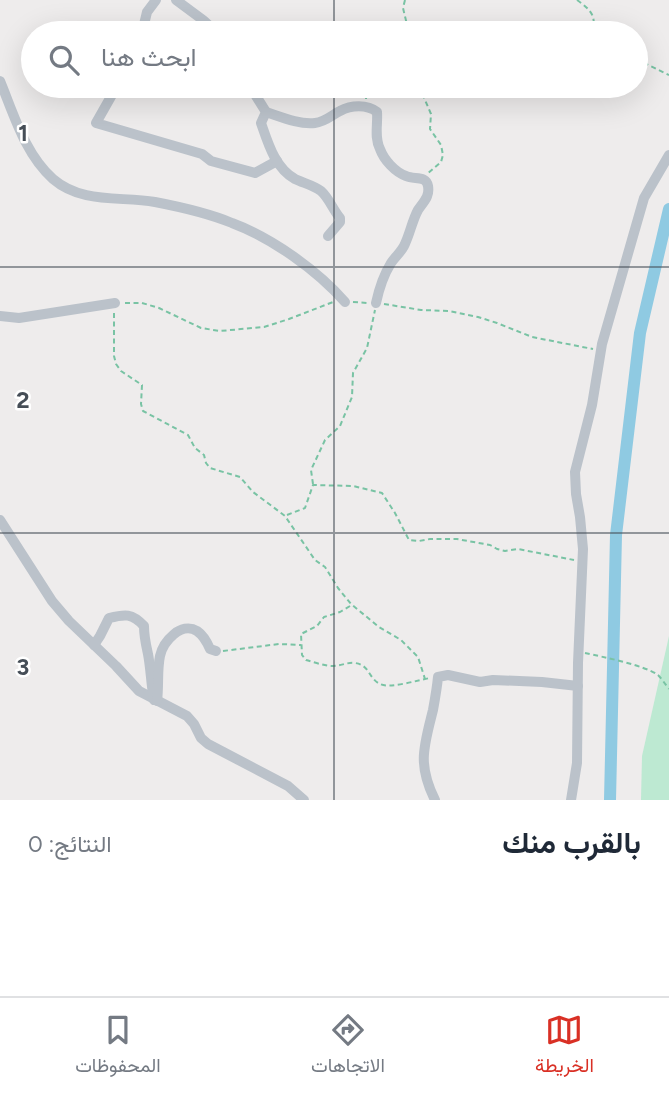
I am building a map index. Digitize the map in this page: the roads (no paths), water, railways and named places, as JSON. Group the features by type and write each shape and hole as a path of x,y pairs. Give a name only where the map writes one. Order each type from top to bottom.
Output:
{"street":[{"path":"145,21 147,12 156,0"},
{"path":"176,0 204,21"},
{"path":"0,81 21,133 31,150 48,174 65,187 89,197 152,202 233,223 296,258 326,282 345,302"},
{"path":"109,98 96,123 256,173 277,161"},
{"path":"257,98 266,112 317,123 345,108 365,106 376,112 377,143 387,161 406,177 424,179 428,188 427,197 417,212 403,248 385,274 376,303"},
{"path":"266,112 261,122 277,161 297,180 319,190 341,218 328,236"},
{"path":"571,800 577,763 583,549 575,472 592,405 601,350 645,198 669,155"},
{"path":"0,316 19,318 115,303"},
{"path":"0,520 52,601 139,691 187,716 208,744 288,786 304,800"},
{"path":"93,645 108,618 127,614 138,620 144,626 150,683 155,701"},
{"path":"155,701 160,655 169,638 187,628 195,629 204,637 210,649 216,651"},
{"path":"435,800 424,770 423,755 438,677 448,675 480,682 542,682 578,686"}],"waterway":[{"path":"610,800 616,535 640,333 669,209"}]}
